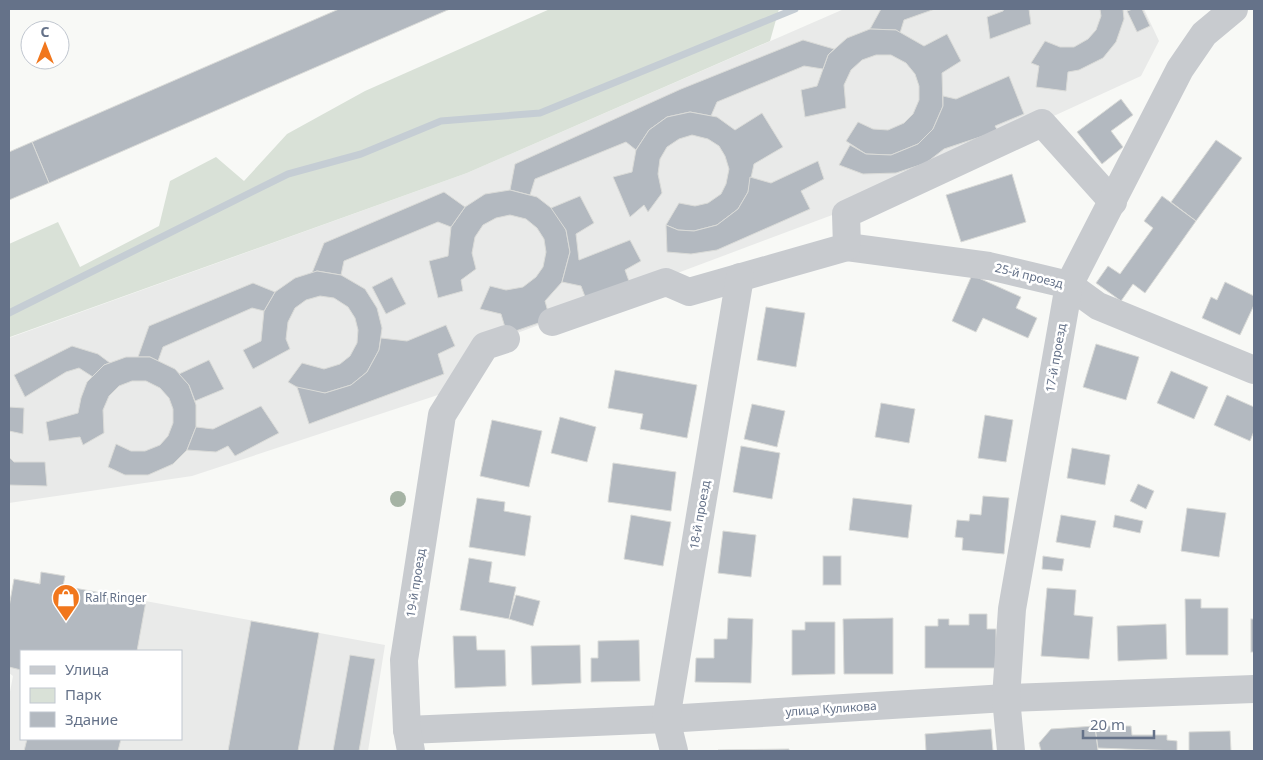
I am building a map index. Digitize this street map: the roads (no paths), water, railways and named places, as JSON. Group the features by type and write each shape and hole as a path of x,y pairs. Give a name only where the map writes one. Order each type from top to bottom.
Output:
{"street":[{"name":"17-й проезд","path":"1011,751 1006,698 1012,609 1069,286 1180,69 1204,34 1234,9"},
{"path":"552,322 666,282 689,292 847,246 846,214 1042,123 1113,202"},
{"name":"25-й проезд","path":"847,246 989,266 1069,286 1098,306 1254,370"},
{"name":"18-й проезд","path":"674,751 666,719 740,277"},
{"name":"19-й проезд","path":"409,741 404,660 442,415 486,346 506,339"},
{"name":"улица Куликова","path":"409,741 666,719 1006,698 1254,689"}],"waterway":[{"path":"9,313 288,174 361,154 441,121 540,113 795,9"}],"place":[{"name":"Ralf Ringer","path":"66,622"}]}
